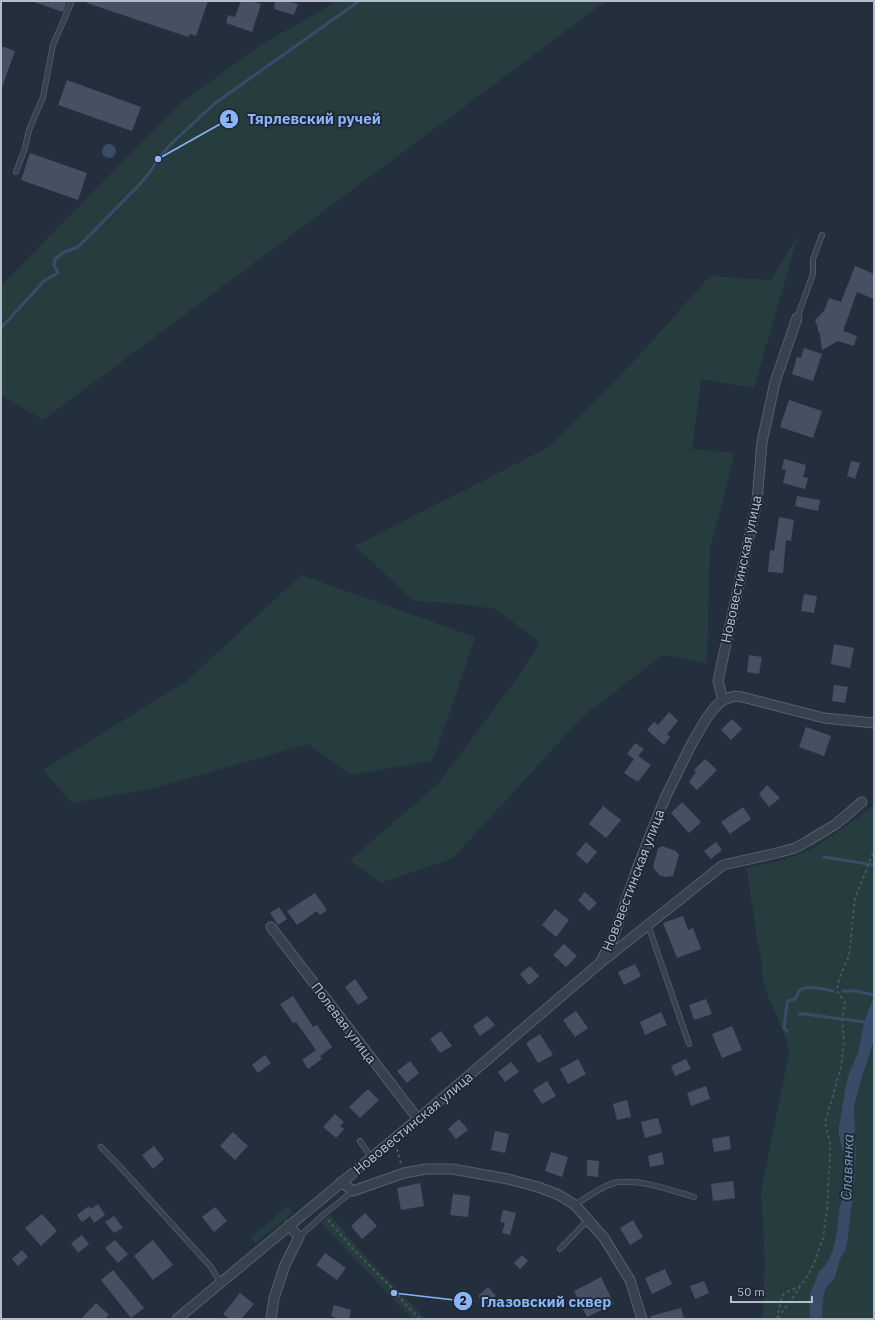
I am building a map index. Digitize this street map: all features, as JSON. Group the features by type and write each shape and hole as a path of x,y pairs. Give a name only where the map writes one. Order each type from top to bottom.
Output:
{"street":[{"name":"Нововестинская улица","path":"177,1319 418,1119 600,963 613,938 638,866 665,798 691,745 706,719 715,707 723,700 718,681 757,501 762,442 775,382 797,318"},
{"path":"723,700 734,696 742,696 824,718 874,723"},
{"path":"600,963 723,865 794,848 826,831 862,802"},
{"name":"Полевая улица","path":"271,927 418,1119"},
{"path":"341,1182 353,1191 404,1173 426,1169 452,1169 508,1179 538,1187 559,1196 575,1205 604,1238 630,1280 642,1319"},
{"path":"271,1319 274,1298 285,1264 299,1237 289,1225"}],"lane":[{"path":"16,172 25,148 29,130 43,97 53,45 72,1"},
{"path":"797,318 813,274 813,259 822,235"},
{"path":"648,925 689,1044"},
{"path":"360,1141 371,1157"},
{"path":"101,1147 124,1170 211,1267 220,1282"},
{"path":"575,1205 618,1182 645,1184 666,1188 694,1197"},
{"path":"299,1237 353,1191"},
{"path":"560,1248 588,1220"}],"path":[{"path":"777,1319 814,1264 823,1238 828,1205 830,1157 830,1143 825,1123 838,1079 844,1041 842,1020 845,1002 837,991 839,979 850,956 855,898 874,851"},
{"path":"393,1139 404,1173"},
{"path":"323,1215 355,1252 395,1290 405,1304 420,1319"},
{"path":"777,1319 783,1294 800,1286"}],"green space":[{"path":"337,1 606,1 43,420 1,395 1,286 177,106 258,47"},
{"path":"798,236 754,388 701,379 692,449 735,453 710,549 707,663 663,655 584,715 453,858 381,883 350,860 438,784 520,674 540,642 495,609 460,604 414,601 355,546 549,447 638,357 710,276 771,280"},
{"path":"301,575 475,637 432,761 351,775 308,744 151,789 72,803 43,770 187,681"},
{"path":"874,805 874,996 863,1026 858,1053 849,1073 839,1126 839,1136 844,1158 844,1195 840,1205 836,1237 833,1250 826,1265 817,1277 811,1291 809,1300 810,1319 762,1319 765,1265 761,1191 789,1053 784,1034 763,981 762,964 747,868 783,860 810,850"},
{"path":"874,1040 874,1319 822,1319 825,1290 835,1278 840,1259 847,1244 855,1177 854,1171 856,1157 854,1107"},
{"path":"288,1206 293,1212 255,1243 251,1237"},
{"path":"330,1214 364,1255 426,1319 412,1319 321,1223"}],"water":[{"path":"106,144 112,144 116,148 116,154 112,158 106,158 102,154 102,148"},
{"name":"Славянка","path":"874,996 874,1040 854,1107 856,1157 854,1171 855,1177 847,1244 840,1259 835,1278 825,1290 822,1319 810,1319 810,1294 819,1272 826,1265 833,1250 840,1205 844,1195 844,1158 839,1136 839,1126 845,1090 849,1073 858,1053 864,1022"}],"building":[{"path":"34,1 67,1 63,12"},
{"path":"87,1 208,1 196,36 190,34 188,37 87,3"},
{"path":"241,1 251,1 261,4 252,32 226,23 228,15 235,17"},
{"path":"275,1 286,1 298,4 294,15 274,9"},
{"path":"1,46 15,51 2,87 1,87"},
{"path":"67,80 141,107 132,131 58,105"},
{"path":"30,153 87,173 78,200 21,180"},
{"path":"855,266 874,274 874,299 857,292 843,331 857,336 854,346 838,341 822,350 820,334 815,320 824,311 829,298 841,302"},
{"path":"804,348 822,354 813,381 792,374 797,357 801,358"},
{"path":"789,400 822,411 813,438 780,427"},
{"path":"784,459 806,465 803,477 808,478 805,489 783,483 786,470 782,469"},
{"path":"851,461 860,463 855,479 847,476"},
{"path":"797,496 820,500 818,511 795,506"},
{"path":"779,517 794,520 791,541 786,540 783,573 768,572 770,550 774,551"},
{"path":"804,594 817,596 814,613 801,611"},
{"path":"834,644 854,648 850,668 831,664"},
{"path":"749,655 762,657 759,674 747,672"},
{"path":"834,685 848,687 845,703 832,701"},
{"path":"669,712 678,721 667,734 670,737 664,745 647,730 654,722 658,725"},
{"path":"732,719 742,729 731,740 721,730"},
{"path":"806,727 831,736 824,756 799,747"},
{"path":"635,743 644,749 638,756 651,765 638,782 624,773 634,759 627,754"},
{"path":"705,759 717,770 697,790 689,782 696,772 694,770"},
{"path":"767,785 780,798 769,807 759,794"},
{"path":"682,802 701,822 689,833 671,813"},
{"path":"603,806 621,820 606,838 589,824"},
{"path":"743,807 751,819 730,834 721,822"},
{"path":"586,842 597,852 587,864 576,854"},
{"path":"716,842 722,850 711,859 704,851"},
{"path":"662,846 676,851 679,855 673,876 665,877 659,875 653,867 658,848"},
{"path":"585,892 597,903 589,911 578,900"},
{"path":"315,893 327,910 320,915 317,911 297,925 287,911"},
{"path":"279,907 287,919 278,925 270,913"},
{"path":"555,909 569,920 556,937 542,925"},
{"path":"683,916 688,930 693,928 701,949 677,958 663,923"},
{"path":"564,944 577,956 566,967 553,955"},
{"path":"635,964 641,976 624,985 618,972"},
{"path":"530,966 539,976 529,985 520,974"},
{"path":"355,979 368,998 358,1005 345,987"},
{"path":"293,996 313,1027 317,1025 332,1047 320,1056 322,1059 308,1069 302,1060 316,1050 296,1022 293,1023 280,1004"},
{"path":"706,999 712,1014 694,1020 689,1005"},
{"path":"576,1011 588,1028 575,1037 563,1020"},
{"path":"661,1012 667,1025 645,1035 640,1022"},
{"path":"487,1016 495,1025 480,1036 473,1026"},
{"path":"732,1026 742,1050 722,1058 712,1034"},
{"path":"441,1031 452,1046 440,1053 430,1039"},
{"path":"540,1034 553,1055 538,1063 526,1043"},
{"path":"265,1055 271,1063 258,1073 252,1065"},
{"path":"578,1059 586,1074 568,1084 560,1069"},
{"path":"686,1059 691,1069 675,1076 671,1066"},
{"path":"410,1061 419,1073 407,1083 397,1071"},
{"path":"511,1062 519,1072 505,1082 498,1072"},
{"path":"547,1081 556,1096 542,1104 533,1090"},
{"path":"706,1086 710,1099 691,1106 687,1093"},
{"path":"368,1089 379,1100 360,1118 349,1107"},
{"path":"627,1100 631,1117 617,1120 613,1104"},
{"path":"335,1114 344,1122 340,1126 344,1129 336,1138 323,1127"},
{"path":"658,1118 662,1133 645,1138 641,1122"},
{"path":"459,1119 468,1130 456,1139 448,1129"},
{"path":"495,1131 509,1134 505,1153 491,1150"},
{"path":"233,1132 248,1146 235,1160 220,1146"},
{"path":"729,1136 731,1149 714,1152 712,1139"},
{"path":"154,1146 164,1159 153,1169 142,1155"},
{"path":"551,1152 568,1157 562,1177 545,1171"},
{"path":"662,1152 664,1164 650,1167 648,1156"},
{"path":"587,1160 599,1161 598,1177 587,1176"},
{"path":"733,1181 735,1198 713,1201 711,1184"},
{"path":"420,1183 424,1206 401,1210 397,1188"},
{"path":"453,1194 470,1196 468,1217 450,1215"},
{"path":"98,1204 105,1215 94,1223 90,1216 82,1222 77,1215 89,1206 91,1209"},
{"path":"215,1207 227,1221 214,1232 202,1217"},
{"path":"503,1210 516,1213 510,1235 502,1233 505,1223 500,1222"},
{"path":"365,1213 377,1226 362,1239 351,1226"},
{"path":"42,1214 57,1231 41,1246 25,1228"},
{"path":"114,1216 123,1228 114,1233 105,1222"},
{"path":"633,1220 643,1237 630,1245 620,1228"},
{"path":"82,1235 89,1244 78,1253 71,1243"},
{"path":"115,1240 128,1254 118,1263 105,1248"},
{"path":"153,1240 173,1265 153,1280 134,1256"},
{"path":"22,1250 28,1257 18,1266 12,1259"},
{"path":"325,1253 346,1268 337,1280 316,1265"},
{"path":"522,1255 528,1261 520,1269 514,1263"},
{"path":"665,1269 672,1284 652,1294 645,1278"},
{"path":"113,1270 144,1308 131,1318 101,1280"},
{"path":"601,1277 614,1304 587,1317 574,1291"},
{"path":"704,1281 709,1293 695,1299 690,1286"},
{"path":"488,1287 496,1296 486,1305 478,1296"},
{"path":"240,1293 254,1304 241,1319 230,1319 223,1314"},
{"path":"96,1303 109,1315 105,1319 81,1319"},
{"path":"334,1305 351,1310 349,1319 339,1319 331,1316"},
{"path":"681,1308 684,1319 651,1319 651,1316"}],"waterway":[{"path":"1,328 44,281 58,273 54,265 55,259 64,252 78,247 139,185 171,144 214,104 359,1"},
{"path":"824,857 874,865"},
{"path":"787,1031 784,1028 787,1003 788,1001 795,999 800,990 807,988 821,988 833,991"},
{"path":"843,991 856,991 874,995"},
{"path":"799,1014 864,1022"}],"place":[{"name":"Тярлевский ручей","path":"158,159"},
{"name":"Глазовский сквер","path":"394,1293"}]}
